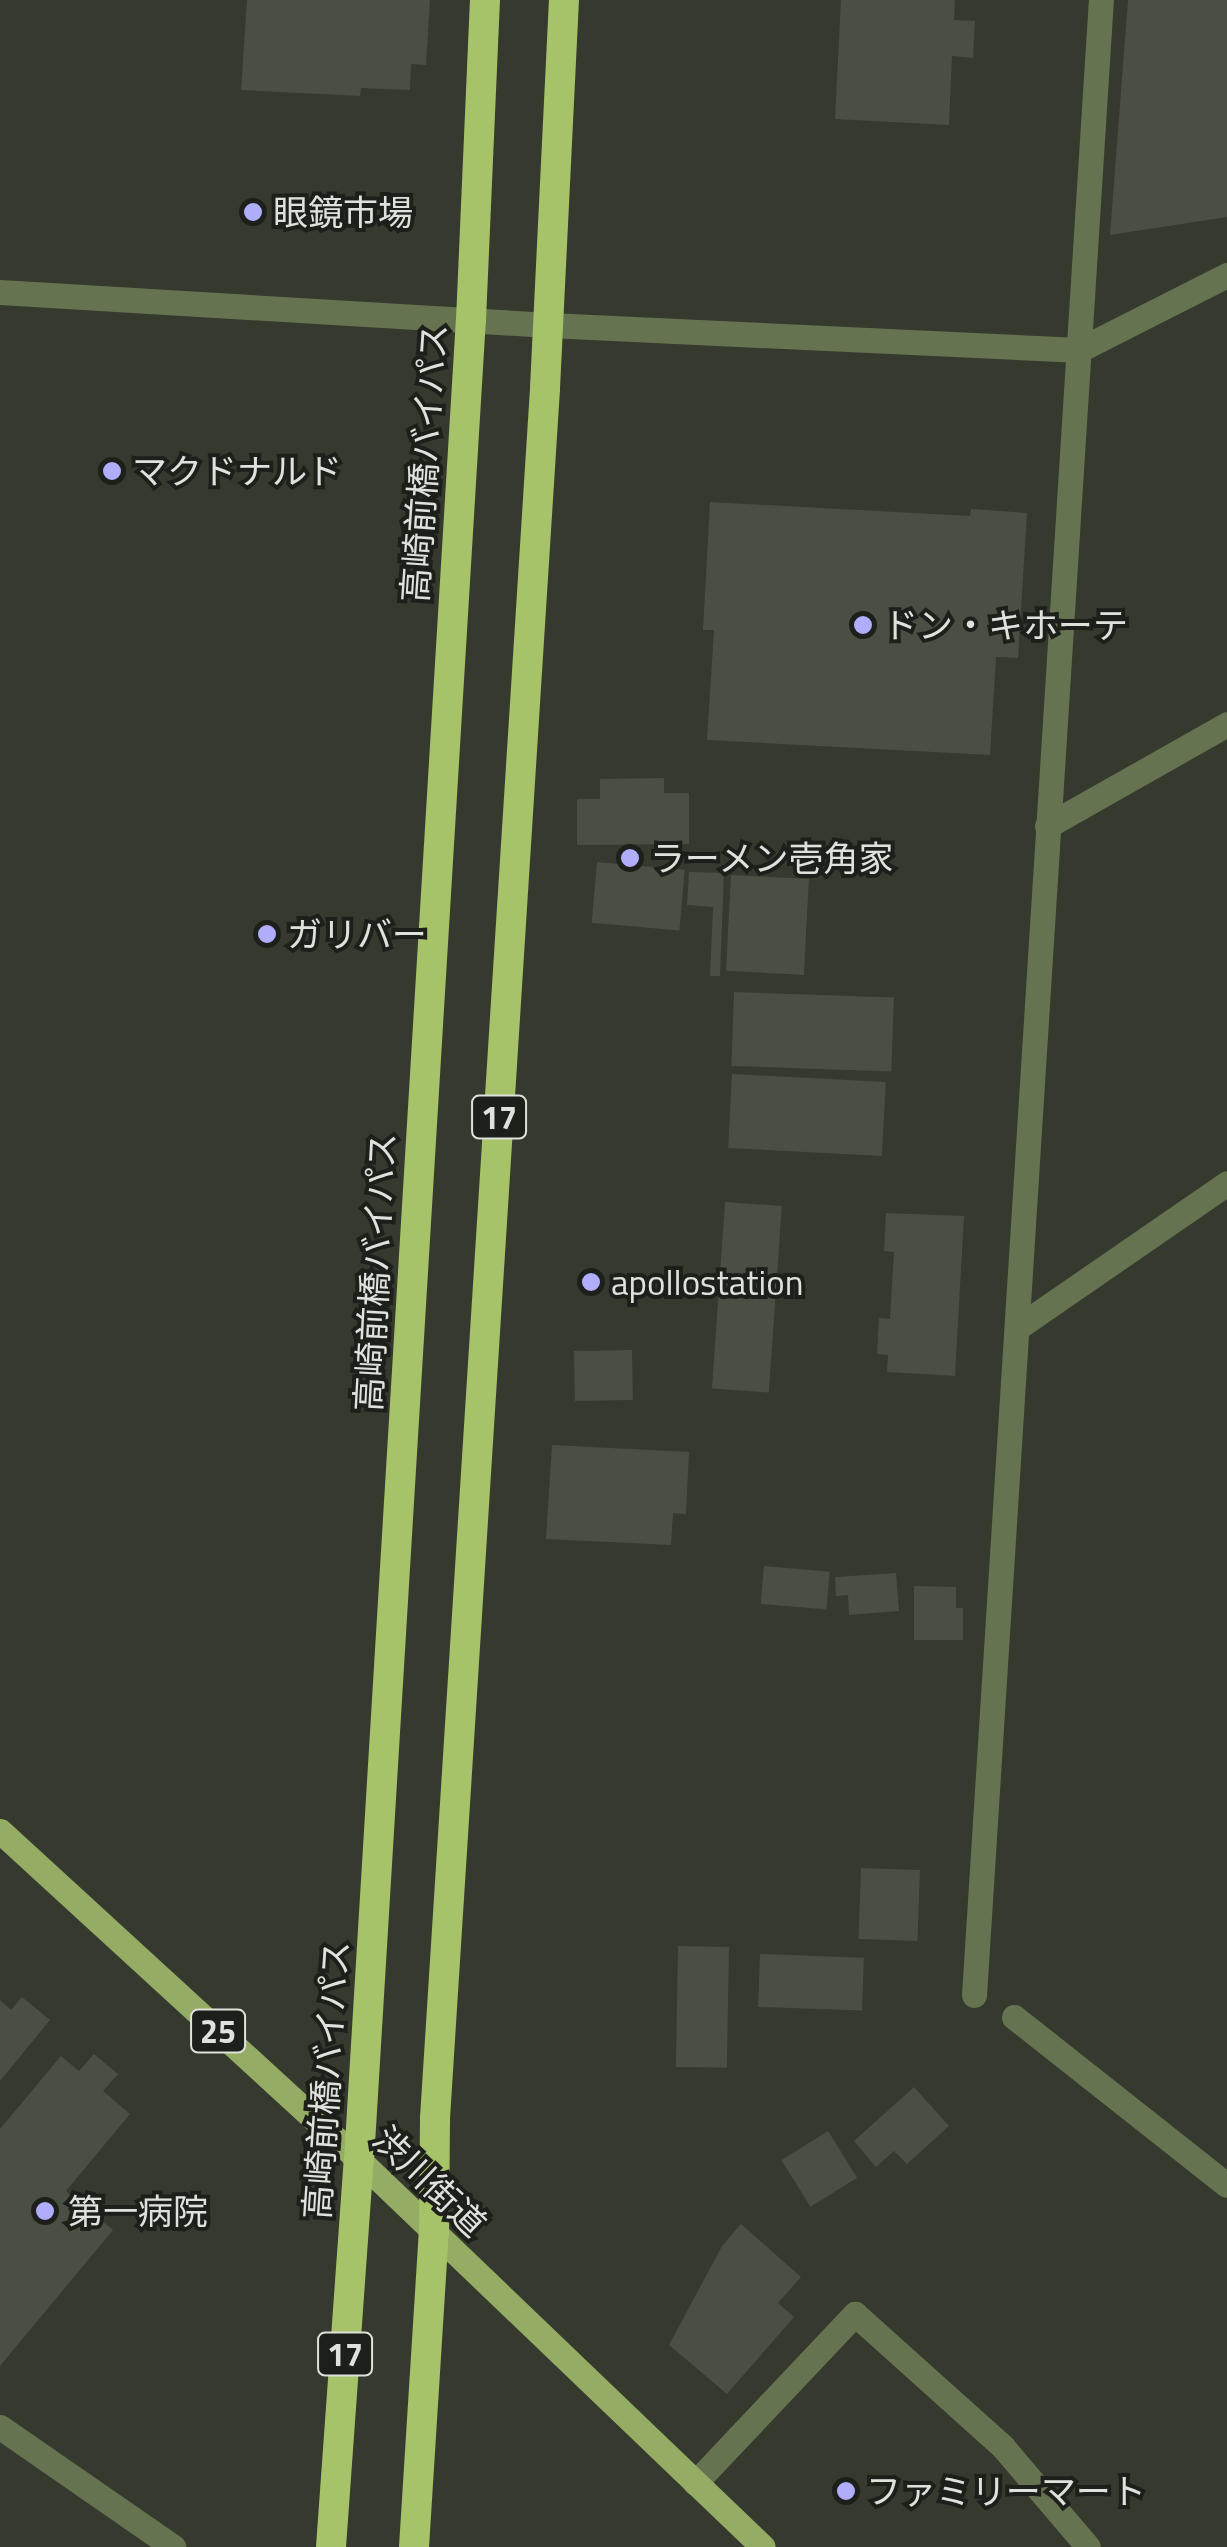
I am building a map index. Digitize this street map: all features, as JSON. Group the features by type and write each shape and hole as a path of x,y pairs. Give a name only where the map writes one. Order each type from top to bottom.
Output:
{"highway":[{"name":"高崎前橋バイパス","path":"331,2547 359,2160 471,320 485,0"},
{"name":"17","path":"414,2547 434,2234 435,2118 548,325 564,0"}],"main road":[{"name":"渋川街道","path":"0,1831 359,2160 763,2547"}],"street":[{"path":"974,1995 1101,0"},
{"path":"0,292 548,325 1079,350 1227,276"},
{"path":"1047,826 1227,724"},
{"path":"1016,1328 1227,1183"},
{"path":"1014,2017 1227,2184"},
{"path":"695,2483 854,2314 1003,2446 1088,2547"},
{"path":"0,2426 173,2547"}],"building":[{"path":"247,0 430,0 426,65 411,64 410,90 361,88 360,96 241,90"},
{"path":"841,0 955,0 954,20 975,21 973,58 952,56 949,125 835,119"},
{"path":"1128,0 1227,0 1227,217 1110,235"},
{"path":"710,502 970,516 971,509 1027,513 1018,658 996,657 990,755 707,740 714,630 703,630"},
{"path":"664,778 664,793 689,793 689,844 577,845 577,799 600,799 600,779"},
{"path":"597,862 685,870 679,930 592,923"},
{"path":"689,872 724,873 720,976 710,976 713,907 687,905"},
{"path":"731,875 809,879 804,975 726,971"},
{"path":"734,992 894,998 891,1072 731,1066"},
{"path":"732,1074 886,1082 882,1156 728,1148"},
{"path":"725,1202 782,1206 769,1393 712,1389"},
{"path":"886,1213 964,1216 955,1376 887,1372 888,1355 877,1354 879,1318 890,1319 894,1252 884,1251"},
{"path":"632,1350 633,1400 575,1401 574,1351"},
{"path":"552,1445 689,1452 686,1514 673,1513 671,1545 546,1539"},
{"path":"764,1566 830,1572 826,1610 761,1604"},
{"path":"896,1573 899,1611 849,1615 848,1595 836,1596 835,1577"},
{"path":"914,1586 956,1587 956,1608 963,1608 963,1640 914,1640"},
{"path":"861,1868 920,1870 917,1941 859,1939"},
{"path":"678,1946 729,1947 727,2068 676,2067"},
{"path":"760,1954 864,1958 862,2011 758,2007"},
{"path":"22,1997 50,2020 0,2081 0,2000 11,2010"},
{"name":"第一病院","path":"94,2054 118,2074 103,2091 130,2114 66,2191 113,2230 0,2366 0,2129 61,2056 79,2071"},
{"path":"914,2087 949,2126 907,2164 894,2151 876,2167 854,2141"},
{"path":"828,2131 857,2178 811,2207 781,2160"},
{"path":"741,2224 801,2277 778,2303 794,2317 727,2394 669,2345 722,2246"}],"place":[{"name":"眼鏡市場","path":"253,212"},
{"name":"マクドナルド","path":"112,471"},
{"name":"ドン・キホーテ","path":"863,625"},
{"name":"ラーメン壱角家","path":"630,858"},
{"name":"ガリバー","path":"267,934"},
{"name":"apollostation","path":"591,1282"},
{"name":"第一病院","path":"45,2211"},
{"name":"ファミリーマート","path":"846,2491"}]}
